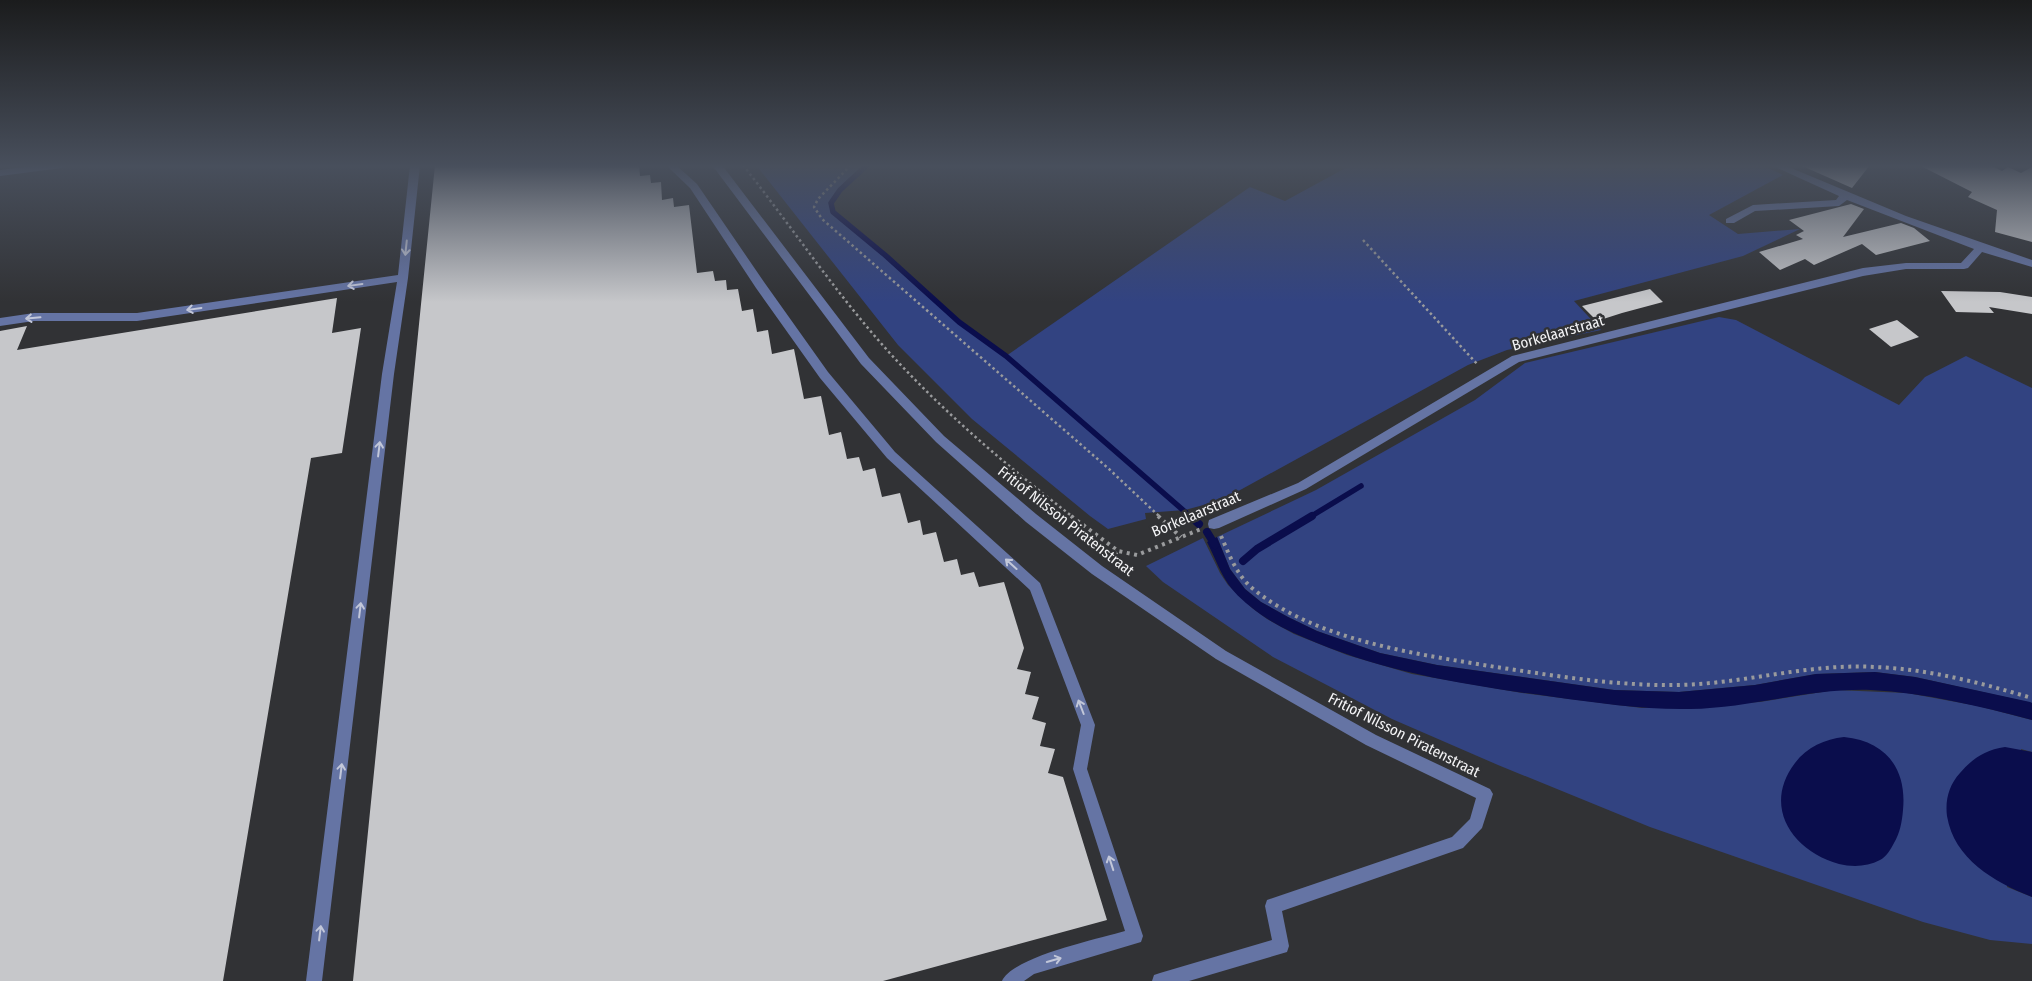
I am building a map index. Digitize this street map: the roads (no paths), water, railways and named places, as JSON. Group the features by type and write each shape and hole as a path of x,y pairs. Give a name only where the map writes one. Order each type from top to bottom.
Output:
{"street":[{"path":"314,981 388,374 403,278 410,211"},
{"path":"711,211 824,375 891,454 1035,586 1088,725 1080,769 1135,936 1030,967 1010,981"},
{"name":"Fritiof Nilsson Piratenstraat","path":"752,211 865,360 940,439 1031,518 1097,570 1221,655 1371,740 1485,794 1476,823 1457,843 1273,906 1281,946 1160,981"},
{"path":"1730,221 1748,211"},
{"path":"1886,211 1980,248 2032,264"},
{"name":"Borkelaarstraat","path":"1214,524 1302,486 1516,359 1565,345 1863,272 1906,266 1964,266 1980,248"},
{"path":"0,322 34,317 137,317 403,278"}],"waterway":[{"path":"833,211 959,322 1006,356 1191,517"},
{"path":"1310,517 1361,486"},
{"path":"1190,516 1199,524"},
{"path":"1243,561 1257,549 1312,516"},
{"path":"1207,532 1215,545"}]}
